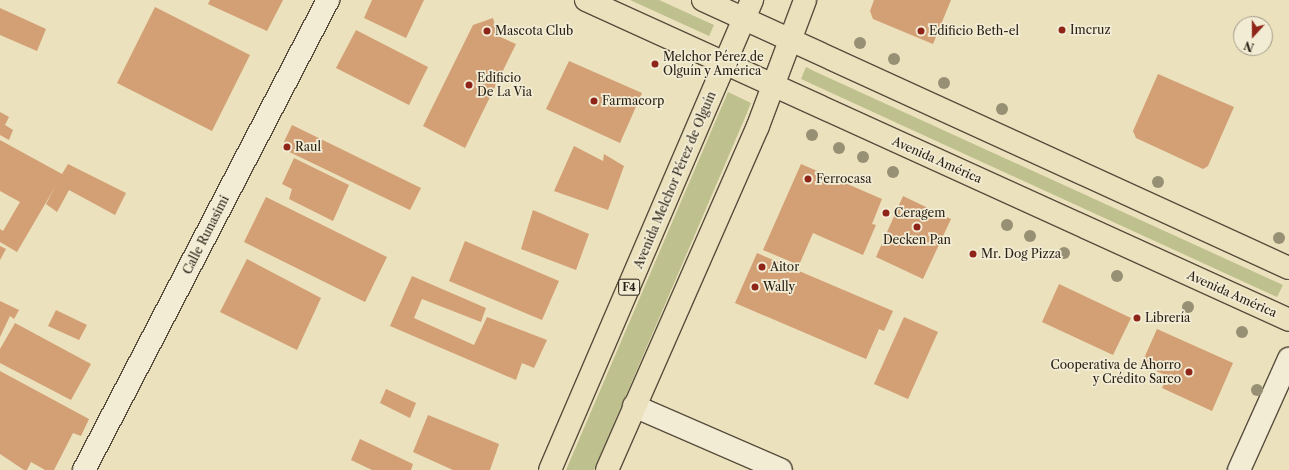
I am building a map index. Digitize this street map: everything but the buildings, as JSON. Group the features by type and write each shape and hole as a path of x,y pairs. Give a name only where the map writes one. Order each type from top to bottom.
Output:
{"main road":[{"name":"Avenida América","path":"586,0 1289,320"},
{"path":"704,0 748,9 791,38 1289,268"},
{"path":"607,470 754,133 805,0"},
{"name":"Avenida Melchor Pérez de Olguín","path":"550,470 748,9"}],"street":[{"name":"Calle Runasimi","path":"84,470 328,0"},
{"path":"1239,470 1289,359"},
{"path":"634,406 781,470"}],"green space":[{"path":"630,0 659,0 714,25 709,36"},
{"path":"806,67 1283,285 1277,297 801,79"},
{"path":"728,92 751,103 594,470 566,470"}],"place":[{"name":"Imcruz","path":"1062,30"},
{"name":"Mascota Club","path":"487,31"},
{"name":"Edificio Beth-el","path":"921,31"},
{"name":"Melchor Pérez de Olguín y América","path":"655,64"},
{"name":"Edificio De La Via","path":"469,85"},
{"name":"Farmacorp","path":"594,101"},
{"name":"Raul","path":"287,147"},
{"name":"Ferrocasa","path":"808,179"},
{"name":"Ceragem","path":"886,213"},
{"name":"Decken Pan","path":"917,227"},
{"name":"Mr. Dog Pizza","path":"973,254"},
{"name":"Aitor","path":"762,267"},
{"name":"Wally","path":"755,287"},
{"name":"Librería","path":"1137,318"},
{"name":"Cooperativa de Ahorro y Crédito Sarco","path":"1189,372"}]}
